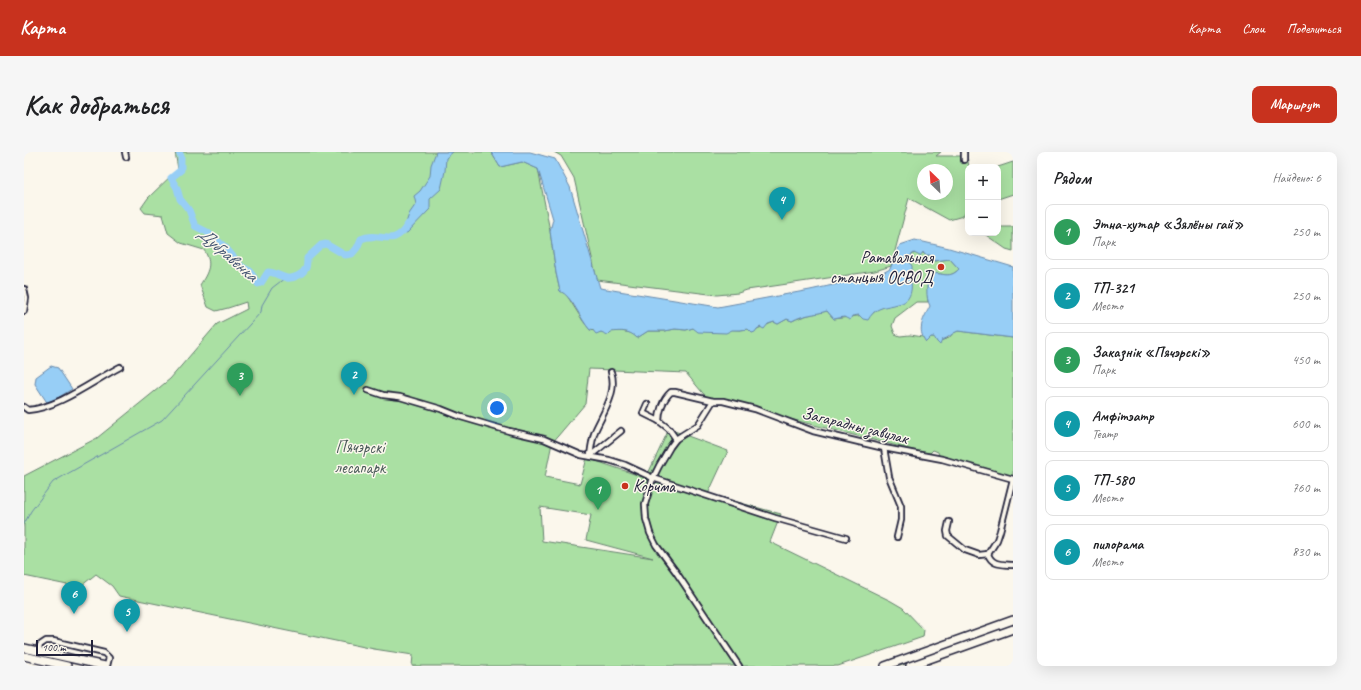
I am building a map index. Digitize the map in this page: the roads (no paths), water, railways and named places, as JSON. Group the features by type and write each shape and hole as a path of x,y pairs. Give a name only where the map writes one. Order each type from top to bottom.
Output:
{"main road":[{"path":"885,666 1013,620"},
{"path":"910,666 1013,629"},
{"path":"24,648 106,666"},
{"path":"24,656 67,666"}],"street":[{"path":"964,152 964,160"},
{"path":"24,289 26,298 24,311"},
{"path":"26,408 38,409 61,401 120,367"},
{"path":"590,456 595,432 607,407 613,385 614,380 611,372"},
{"path":"368,390 383,395 400,397 441,409 461,417 509,431 544,439 581,455 625,465 653,478 775,518 846,538"},
{"name":"Загарадны завулак","path":"659,421 659,415 665,399 671,392 675,392 755,409 813,432 942,460 1013,479"},
{"path":"713,401 698,425 676,439 670,447 653,478 645,504 646,519 650,533 656,545 676,572 739,666"},
{"path":"647,404 643,413 659,421 669,429 676,439"},
{"path":"590,456 621,431"},
{"path":"884,448 889,477 900,506 901,520 897,537"},
{"path":"988,554 997,540 1013,479"},
{"path":"949,522 947,532 948,536 965,550 979,555 988,554"},
{"path":"988,554 989,559 996,564 1013,565"},
{"path":"38,651 40,645 46,641 53,641 104,653 109,658 106,666"}],"water":[{"path":"436,152 453,152 446,158 441,189 430,199 430,209 407,233 403,232 409,214 416,204 414,196 420,191 430,176 431,165"},
{"path":"491,152 530,152 555,159 570,187 600,288 718,307 810,290 879,275 890,269 900,245 915,240 949,248 1013,267 1013,338 958,331 942,340 940,345 934,337 931,337 926,342 921,328 923,319 930,306 927,294 929,275 948,275 959,269 950,259 934,261 930,255 925,255 923,252 920,256 914,253 908,260 912,266 910,276 911,289 909,297 903,303 877,310 868,320 863,319 859,315 852,316 850,320 844,317 834,319 827,311 805,316 792,321 787,319 778,324 774,322 768,324 764,329 760,327 752,333 748,329 732,330 726,333 698,332 693,328 686,330 675,329 665,331 648,331 637,338 634,335 618,331 611,332 608,335 601,332 596,334 586,325 569,298 560,291 550,231 553,219 538,169 522,162 500,167"},
{"path":"51,366 58,368 72,389 48,404 35,384 36,377"}],"waterway":[{"name":"Дубравенка","path":"179,152 181,156 181,170 171,178 177,188 180,199 189,210 195,226 207,232 225,247 242,267 250,271 258,284 261,283 268,272 287,278 298,276 306,268 307,258 321,245 326,244 345,255 352,254 357,248 361,239 368,237 392,238 402,232 408,224"},
{"path":"24,524 31,511 53,482 162,420 261,312 262,305 272,288 285,278"}],"place":[{"name":"Амфітэатр","path":"782,220"},
{"name":"Ратавальная станцыя ОСВОД","path":"941,267"},
{"name":"ТП-321","path":"354,395"},
{"name":"Заказнік «Пячэрскі»","path":"240,396"},
{"name":"Корчма","path":"625,486"},
{"name":"Этна-хутар «Зялёны гай»","path":"598,510"},
{"name":"пилорама","path":"74,614"},
{"name":"ТП-580","path":"127,632"}],"park label":[{"name":"Пячэрскі лесапарк","path":"360,457"}]}
